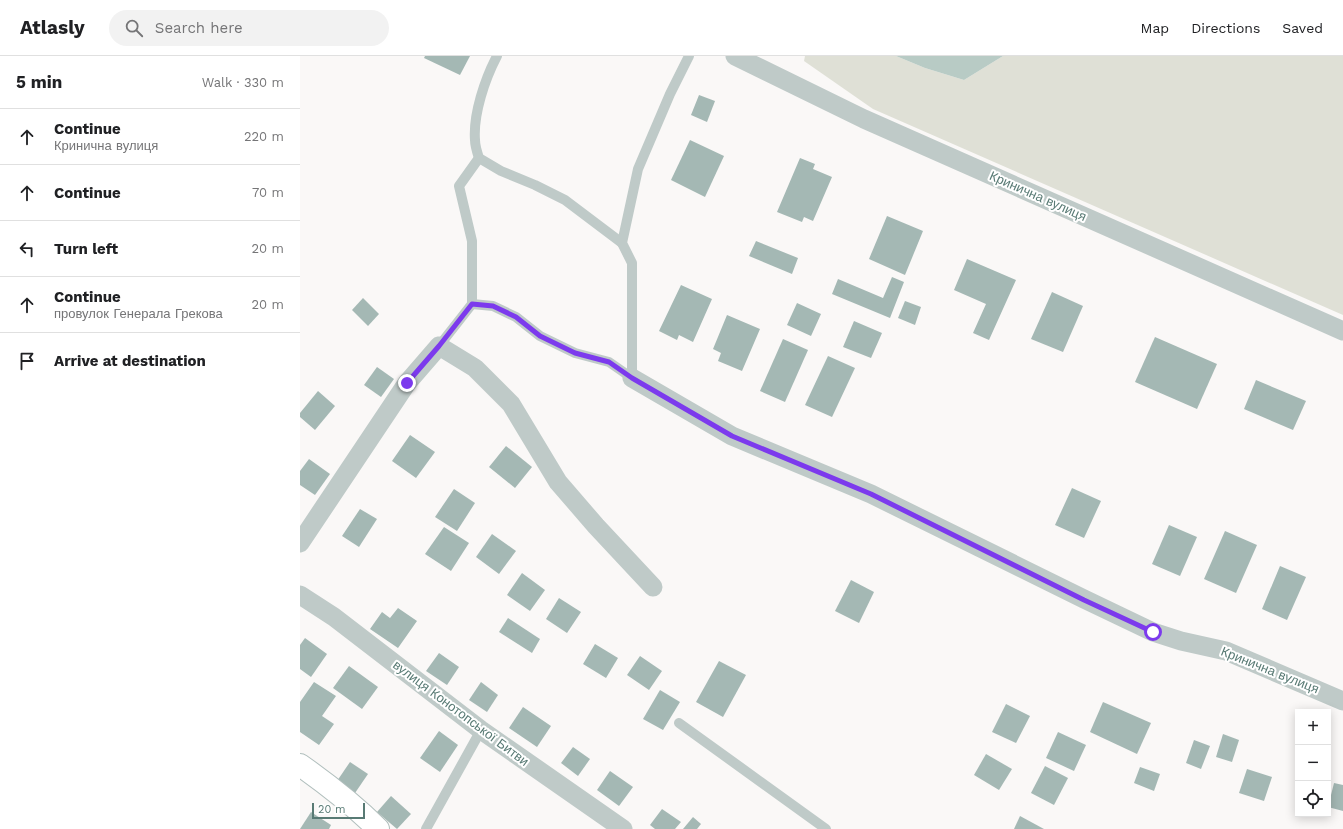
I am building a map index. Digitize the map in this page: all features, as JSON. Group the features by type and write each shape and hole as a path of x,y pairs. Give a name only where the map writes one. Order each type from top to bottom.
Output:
{"main road":[{"path":"300,765 340,795 378,829"}],"street":[{"name":"Кринична вулиця","path":"734,56 864,119 1343,331"},
{"path":"300,543 407,383 439,346 474,368 511,404 558,482 596,526 653,587"},
{"name":"Кринична вулиця","path":"632,378 732,436 871,494 1084,600 1153,632 1181,641 1226,651 1343,701"},
{"name":"вулиця Конотопської Битви","path":"300,595 334,617 481,730 623,829"}],"lane":[{"path":"439,346 472,304 472,241 459,186 478,158 475,139 478,105 492,65 497,56"},
{"path":"622,243 638,169 670,94 689,56"},
{"path":"478,158 501,171 535,185 565,200 622,243 632,263 632,378"},
{"path":"472,304 493,306 516,317 540,336 575,353 609,362 632,378"},
{"path":"679,723 826,829"},
{"path":"426,829 481,730"}],"shaded area":[{"path":"805,56 896,56 925,68 964,80 1003,56 1343,56 1343,315 873,109 804,61"},
{"path":"896,56 1003,56 964,80 925,68"}],"building":[{"path":"425,56 470,56 460,75 424,58"},
{"path":"699,95 715,101 707,122 691,115"},
{"path":"690,140 724,156 705,197 671,180"},
{"path":"800,158 815,164 813,169 832,177 813,221 804,217 802,222 777,212"},
{"path":"887,216 923,231 905,275 869,259"},
{"path":"756,241 798,258 792,274 749,256"},
{"path":"967,259 1016,280 989,340 973,333 986,304 954,290"},
{"path":"892,277 904,282 890,318 832,294 838,279 883,298"},
{"path":"681,285 712,299 693,342 679,335 677,340 659,331"},
{"path":"1052,292 1083,306 1063,352 1031,339"},
{"path":"363,298 379,314 368,326 352,310"},
{"path":"905,301 921,307 915,325 898,318"},
{"path":"797,303 821,314 811,336 787,325"},
{"path":"727,315 760,329 742,371 718,361 721,353 713,349"},
{"path":"854,321 882,333 871,358 843,347"},
{"path":"1155,337 1217,364 1197,409 1135,382"},
{"path":"783,339 808,350 785,402 760,391"},
{"path":"828,356 855,368 832,417 805,405"},
{"path":"377,367 394,379 381,397 364,385"},
{"path":"1256,380 1306,401 1293,430 1244,409"},
{"path":"318,391 335,406 315,430 300,417 300,413"},
{"path":"410,435 435,452 416,478 392,461"},
{"path":"506,446 532,467 515,488 489,467"},
{"path":"309,459 330,474 315,495 300,485 300,471"},
{"path":"1072,488 1101,501 1084,538 1055,525"},
{"path":"454,489 475,503 457,531 435,517"},
{"path":"360,509 377,519 359,547 342,536"},
{"path":"1169,525 1197,537 1180,576 1152,564"},
{"path":"444,527 469,543 451,571 425,554"},
{"path":"1225,531 1257,545 1236,593 1204,579"},
{"path":"492,534 516,551 499,574 476,557"},
{"path":"1280,566 1306,577 1287,620 1262,609"},
{"path":"522,573 545,590 530,611 507,595"},
{"path":"851,580 874,592 859,623 835,611"},
{"path":"559,598 581,612 567,633 546,619"},
{"path":"398,608 417,621 398,648 370,629 382,612 390,618"},
{"path":"508,618 540,639 532,653 499,632"},
{"path":"305,638 327,654 311,677 300,669 300,645"},
{"path":"595,644 618,658 606,678 583,664"},
{"path":"439,653 459,667 447,685 426,671"},
{"path":"640,656 662,671 649,690 627,675"},
{"path":"719,661 746,675 723,717 696,702"},
{"path":"349,666 378,687 362,709 333,688"},
{"path":"314,682 336,696 322,716 334,724 319,745 300,732 300,702"},
{"path":"481,682 498,695 487,712 469,700"},
{"path":"660,690 680,702 663,730 643,719"},
{"path":"1103,702 1151,723 1137,754 1090,732"},
{"path":"1006,704 1030,716 1016,743 992,732"},
{"path":"523,707 551,726 537,747 509,728"},
{"path":"439,731 458,745 440,772 420,758"},
{"path":"1058,732 1086,745 1074,771 1046,758"},
{"path":"1223,734 1239,740 1232,762 1216,757"},
{"path":"1194,740 1210,746 1201,769 1186,763"},
{"path":"573,747 590,759 578,776 561,763"},
{"path":"986,754 1012,769 999,790 974,775"},
{"path":"350,762 368,774 355,793 337,781"},
{"path":"1045,766 1068,778 1054,805 1031,793"},
{"path":"1140,767 1160,774 1154,791 1134,783"},
{"path":"1247,769 1272,777 1264,801 1239,793"},
{"path":"610,771 633,787 619,806 597,790"},
{"path":"1334,783 1343,785 1343,811 1331,808 1331,795"},
{"path":"391,796 411,814 397,829 377,812"},
{"path":"662,809 681,822 675,829 655,829 650,825"},
{"path":"311,812 331,825 329,829 300,829"},
{"path":"1020,816 1044,829 1014,829"},
{"path":"693,817 701,824 697,829 683,829"}],"route":[{"path":"407,383 439,346 472,304 493,306 516,317 540,336 575,353 609,362 632,378 732,436 871,494 1084,600 1153,632"}]}
